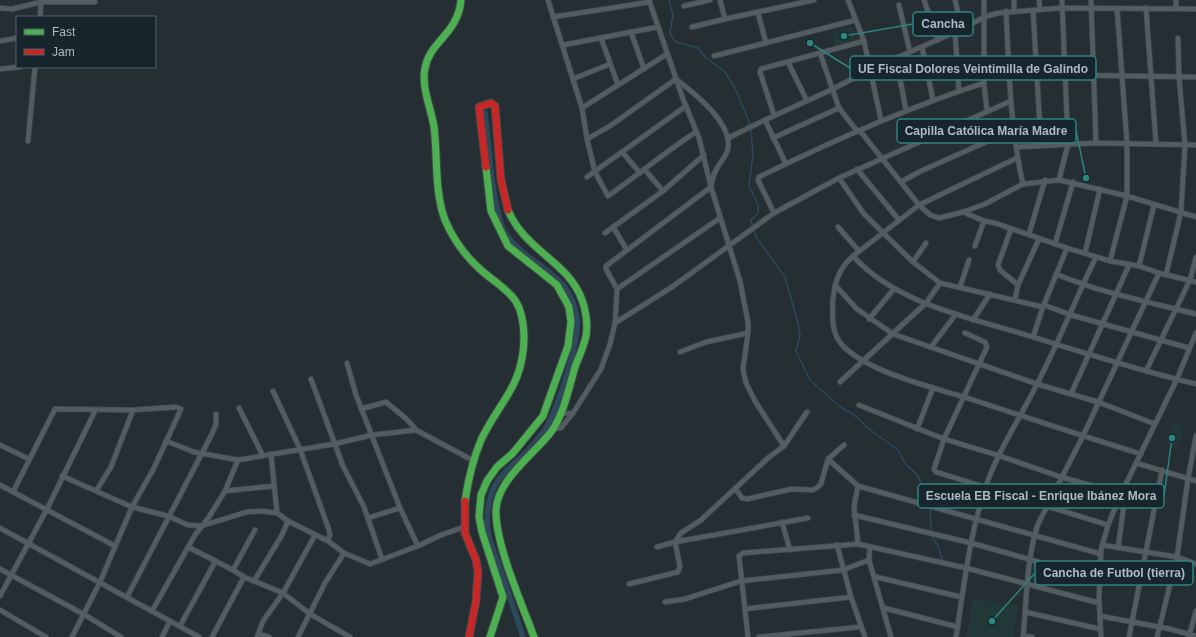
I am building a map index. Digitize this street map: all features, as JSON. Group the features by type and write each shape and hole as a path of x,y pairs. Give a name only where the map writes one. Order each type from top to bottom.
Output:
{"street":[{"path":"461,0 459,14 445,39 429,55 424,66 424,79 434,128 439,203 451,234 467,255 482,271 501,283 515,297 521,313 524,345 519,370 510,394 492,421 477,452 469,483 464,526 465,535 477,564 478,574 474,614 469,637"},
{"path":"548,0 564,45 582,108 587,139 595,172 608,196 645,170 669,149 696,132"},
{"path":"684,6 710,0"},
{"path":"720,0 725,18"},
{"path":"692,28 725,18 758,13 814,0"},
{"path":"856,0 849,1 864,41 869,70 881,120"},
{"path":"924,0 938,40"},
{"path":"955,0 962,29"},
{"path":"984,0 984,83 987,111"},
{"path":"1014,0 1014,10"},
{"path":"1039,0 1040,9"},
{"path":"1059,180 1068,144 1062,0"},
{"path":"1091,0 1096,143"},
{"path":"1174,9 1176,0"},
{"path":"0,8 12,9 41,1 95,2"},
{"path":"40,16 41,1"},
{"path":"553,17 649,1 704,155 710,187 740,281 748,334 743,369 746,383 755,401 784,446"},
{"path":"899,5 910,52"},
{"path":"728,138 833,89 869,70 956,32 984,17 1014,10 1062,8 1196,9"},
{"path":"1110,261 1127,196 1127,144 1117,8"},
{"path":"1146,8 1156,144"},
{"path":"1033,10 1041,145"},
{"path":"1006,12 1013,130 1023,184"},
{"path":"758,13 766,43"},
{"path":"714,56 856,20"},
{"path":"564,45 658,27"},
{"path":"631,32 644,69"},
{"path":"956,32 959,91"},
{"path":"0,41 16,38"},
{"path":"601,38 618,85"},
{"path":"1166,275 1181,212 1185,145 1179,77 1178,38"},
{"path":"774,116 760,72 764,67 788,62 864,41"},
{"path":"922,47 933,100"},
{"path":"820,53 839,108 857,131 861,132 919,205 930,215 939,218 963,212 985,204 1023,184 1045,180 1059,180 1073,182 1127,196 1196,217"},
{"path":"582,108 667,54"},
{"path":"896,58 906,110"},
{"path":"788,62 807,101"},
{"path":"574,79 610,64"},
{"path":"0,69 16,67"},
{"path":"28,141 35,68"},
{"path":"1065,75 1196,77"},
{"path":"552,429 561,428 573,413 601,369 616,323 617,289 606,266 710,187 716,168 728,150 728,138 717,117 709,107 676,79"},
{"path":"587,139 610,126 676,79"},
{"path":"774,213 758,178 881,120 933,100 984,83"},
{"path":"616,323 672,287 774,213 857,169 1011,101"},
{"path":"490,637 502,597 482,532 479,517 481,495 487,481 497,467 514,453 542,416 568,346 571,322 569,307 560,288 508,246 497,225 492,211 487,182 479,113 479,107 481,105 491,103 495,106 506,204 512,219 519,230 567,275 582,295 586,319 586,336 559,414 552,429 528,460 508,480 501,490 496,509 499,529 507,558 534,637"},
{"path":"587,177 623,153 686,106"},
{"path":"773,138 839,108"},
{"path":"765,120 786,164"},
{"path":"901,182 922,170 1013,130"},
{"path":"1016,148 1041,145 1096,143 1196,146"},
{"path":"623,153 640,173"},
{"path":"605,233 663,191 704,155"},
{"path":"1017,158 919,205 845,263 840,270 835,286 832,318 833,328 843,346 861,361 933,388 1141,454"},
{"path":"857,169 899,220"},
{"path":"645,170 663,191"},
{"path":"839,178 864,214 882,233 913,262 940,283 1043,306 1189,348"},
{"path":"1029,234 1045,180"},
{"path":"1055,244 1073,182"},
{"path":"1085,253 1100,189"},
{"path":"1139,266 1154,205"},
{"path":"963,212 984,221 1029,234 1096,257 1139,266 1166,275 1196,282"},
{"path":"617,289 720,218"},
{"path":"975,246 984,221"},
{"path":"613,227 627,250"},
{"path":"838,227 859,251"},
{"path":"1011,229 998,265 1000,270 1018,285"},
{"path":"1015,299 1018,285 1040,238"},
{"path":"913,262 926,243"},
{"path":"1033,337 1043,306 1067,248"},
{"path":"853,256 874,276 894,288 926,303 973,320 1089,355 1146,372 1196,384"},
{"path":"956,637 961,597 975,518 985,487 997,455 1021,416 1037,384 1071,314 1082,285 1096,257"},
{"path":"1146,372 1190,280 1196,257"},
{"path":"960,287 969,260"},
{"path":"1071,394 1129,265"},
{"path":"1032,637 1023,636 1030,561 1034,536 1061,477 1083,436 1159,273"},
{"path":"1056,274 1082,285 1146,303 1196,314"},
{"path":"840,382 861,361 926,303 940,283"},
{"path":"835,286 846,300 869,319 893,334 1037,384 1098,402 1155,424"},
{"path":"869,319 894,288"},
{"path":"973,320 990,294"},
{"path":"931,347 956,314"},
{"path":"965,333 986,343 987,347 980,365 944,439 934,469 936,472 1108,525"},
{"path":"1101,637 1099,603 1100,554 1108,525 1120,494 1128,481 1177,380 1196,333"},
{"path":"680,352 706,342 748,334"},
{"path":"347,363 361,409 400,508 418,546"},
{"path":"311,379 334,444 368,518 382,559"},
{"path":"918,429 933,388"},
{"path":"273,392 300,449 328,527 330,534 328,541"},
{"path":"361,409 386,402 394,410 410,420 416,430 474,461"},
{"path":"859,405 944,439 1061,477 1120,494"},
{"path":"13,492 55,409 95,411 176,407 181,409 154,468 132,507 85,615 72,637"},
{"path":"239,408 263,456"},
{"path":"96,491 111,467 133,410"},
{"path":"0,596 47,509 95,411"},
{"path":"629,584 678,572 680,569 675,542 681,533 701,520 768,458 784,446 807,412"},
{"path":"559,414 573,413"},
{"path":"127,597 151,554 168,516 202,453 216,424 216,414"},
{"path":"166,441 202,453 238,460 334,444 372,435 416,430"},
{"path":"1157,637 1177,557 1188,479 1196,436"},
{"path":"0,445 29,458"},
{"path":"735,488 742,498 747,499 792,489 813,490 821,484 828,459 844,445"},
{"path":"271,454 277,513"},
{"path":"828,459 858,486 1100,554"},
{"path":"152,611 188,547 225,491 238,460"},
{"path":"1136,463 1196,481"},
{"path":"1129,637 1162,470"},
{"path":"62,476 132,507 168,516 188,525 201,526 248,512 262,511 277,513 288,521 328,541 344,553 370,564 418,546 464,526"},
{"path":"1118,548 1128,481"},
{"path":"0,485 115,546"},
{"path":"225,491 274,486"},
{"path":"858,486 854,515 858,544"},
{"path":"368,518 400,508"},
{"path":"854,515 971,543 1030,561 1100,579"},
{"path":"657,547 675,542 808,518"},
{"path":"254,581 282,535 288,521"},
{"path":"782,522 790,550"},
{"path":"0,528 199,637"},
{"path":"233,570 254,530"},
{"path":"270,637 258,635 263,621 283,593 315,535"},
{"path":"748,637 739,556 743,552 790,550 858,544 966,568 1099,603"},
{"path":"837,545 860,627 865,637"},
{"path":"1102,545 1177,557 1196,564"},
{"path":"188,547 244,577 283,593 310,614 350,637"},
{"path":"870,547 869,560 876,577 891,637"},
{"path":"298,637 325,583 344,553"},
{"path":"664,602 685,599 741,581 843,570 869,560"},
{"path":"180,626 215,562"},
{"path":"0,569 85,615 121,637"},
{"path":"212,637 231,598 244,577"},
{"path":"876,577 961,597"},
{"path":"745,609 851,597"},
{"path":"884,608 958,627"},
{"path":"0,610 46,637"},
{"path":"1189,636 1196,611"},
{"path":"1025,612 1100,629"},
{"path":"1100,616 1170,629 1189,636 1196,636"},
{"path":"162,637 170,621"},
{"path":"759,637 860,627"}],"green space":[{"path":"853,26 856,39 834,46 831,32"},
{"path":"1172,423 1184,426 1179,447 1167,445"},
{"path":"973,598 1018,605 1014,637 966,637"}],"waterway":[{"path":"669,0 673,15 670,32 673,39 676,42 698,48 706,58 725,72 735,88 748,119 753,154 749,186 758,204 758,213 751,220 756,237 785,277 800,335 796,351 810,380 840,407 853,414 869,429 898,450 905,463 918,476 923,488 921,496 930,500 931,532"},
{"path":"485,113 494,192 497,208 505,232 514,244 547,270 566,289 573,302 577,318 577,328 572,357 562,390 551,418 546,428 531,447 507,470 495,485 488,505 487,524 489,535 523,637"},
{"path":"931,535 938,546 942,559"}],"traffic: fast":[{"path":"461,0 459,12 455,21 432,51 428,59 424,75 425,90 434,127 439,197 445,220 460,247 476,266 506,291 517,304 521,312 524,336 520,368 510,392 488,426 481,440 471,470 465,501"},
{"path":"486,167 491,211 508,246 557,285 569,307 571,322 568,346 543,416 513,453 497,467 487,481 481,495 479,517 482,532 503,597 490,637"},
{"path":"508,210 515,224 524,236 557,265 576,287 582,300 587,322 587,332 582,350 576,364 560,416 551,432 509,478 498,499 496,510 497,524 504,556 534,637"}],"traffic: jam":[{"path":"486,167 479,107 491,103 495,106 501,180 508,210"},
{"path":"465,501 465,533 476,560 478,572 476,601 469,637"}],"place":[{"name":"Cancha","path":"844,36"},
{"name":"UE Fiscal Dolores Veintimilla de Galindo","path":"810,43"},
{"name":"Capilla Católica María Madre","path":"1086,178"},
{"name":"Escuela EB Fiscal - Enrique Ibánez Mora","path":"1172,438"},
{"name":"Cancha de Futbol (tierra)","path":"992,621"}]}
